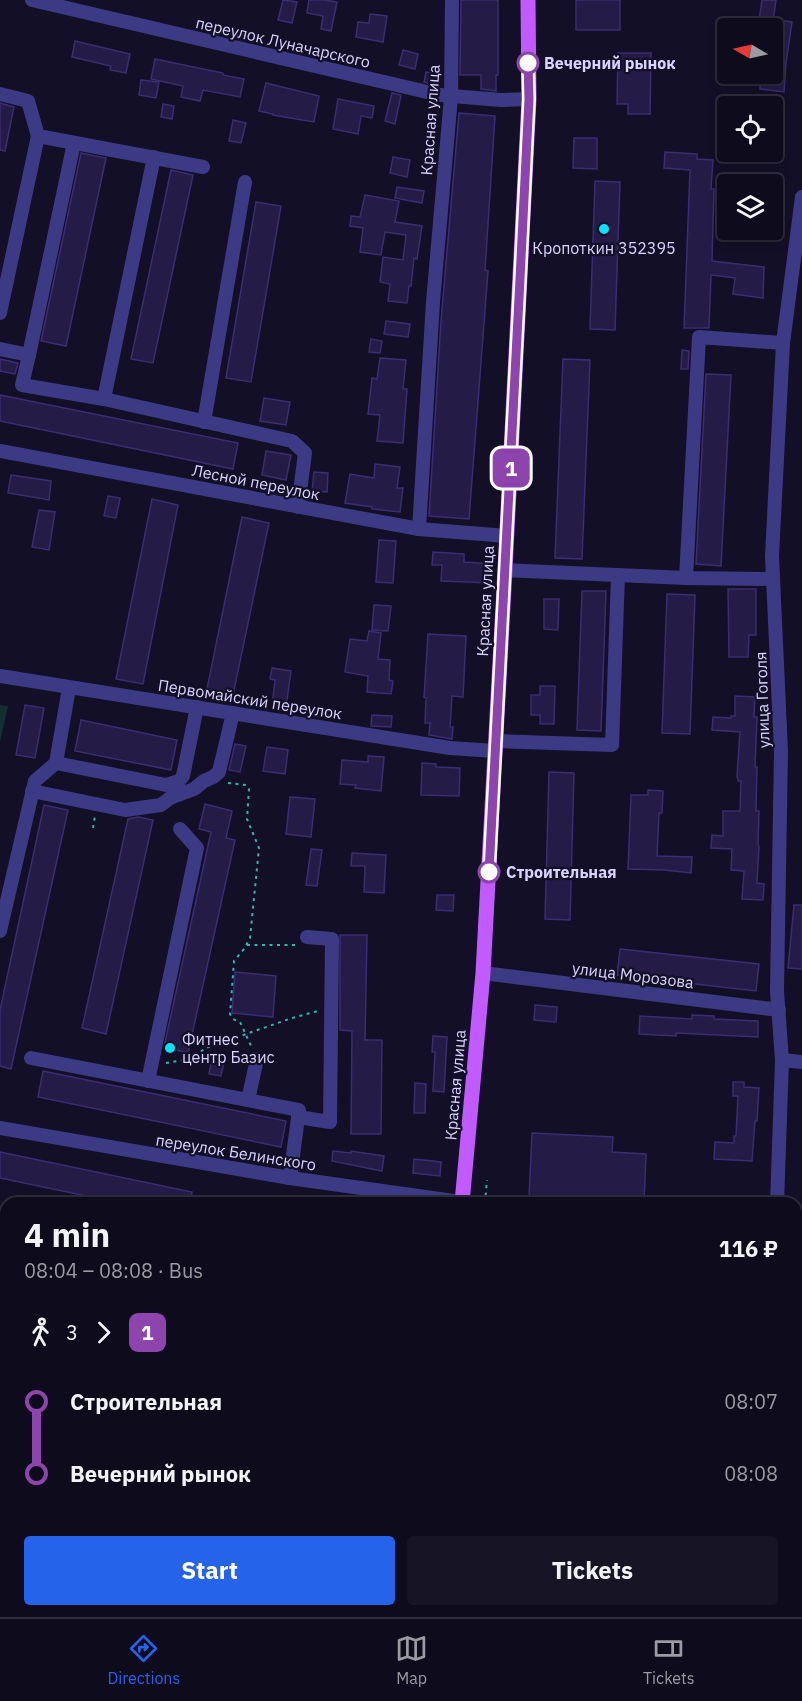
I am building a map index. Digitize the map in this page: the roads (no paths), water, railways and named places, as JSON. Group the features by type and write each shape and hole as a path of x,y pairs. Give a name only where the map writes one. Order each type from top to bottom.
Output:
{"main road":[{"name":"Красная улица","path":"463,1197 483,973 496,746 529,99 528,0"}],"street":[{"name":"переулок Луначарского","path":"32,0 451,97 529,99"},
{"name":"Красная улица","path":"418,530 433,302 451,97 452,0"},
{"path":"0,94 28,101 38,136 0,313"},
{"path":"38,136 203,167"},
{"path":"74,142 22,385 104,399 292,441 304,453 298,507"},
{"path":"104,399 154,157"},
{"path":"204,422 245,182"},
{"name":"улица Гоголя","path":"777,1197 782,1060 777,991 781,751 772,556 783,343 802,197"},
{"path":"686,578 699,337 783,343"},
{"path":"0,349 29,355"},
{"name":"Лесной переулок","path":"0,451 418,530 507,536"},
{"path":"505,570 686,578 773,579"},
{"name":"Первомайский переулок","path":"0,676 450,748 612,745 618,575"},
{"path":"0,931 35,781 56,763 69,688"},
{"path":"56,763 166,785 173,784 183,776 197,707"},
{"path":"32,791 125,810 161,805 170,798 194,789 219,772 233,713"},
{"path":"148,1081 197,848 180,830"},
{"path":"298,1117 330,1122 332,939 307,938"},
{"name":"улица Морозова","path":"483,973 778,1010"},
{"path":"31,1058 299,1110 290,1178"},
{"path":"248,1100 257,1059"},
{"path":"782,1060 802,1062"},
{"name":"переулок Белинского","path":"0,1128 290,1178 421,1197"}],"place":[{"name":"Вечерний рынок","path":"528,63"},
{"name":"Кропоткин 352395","path":"604,229"},
{"name":"Строительная","path":"489,872"},
{"name":"Фитнес центр Базис","path":"170,1048"}]}
